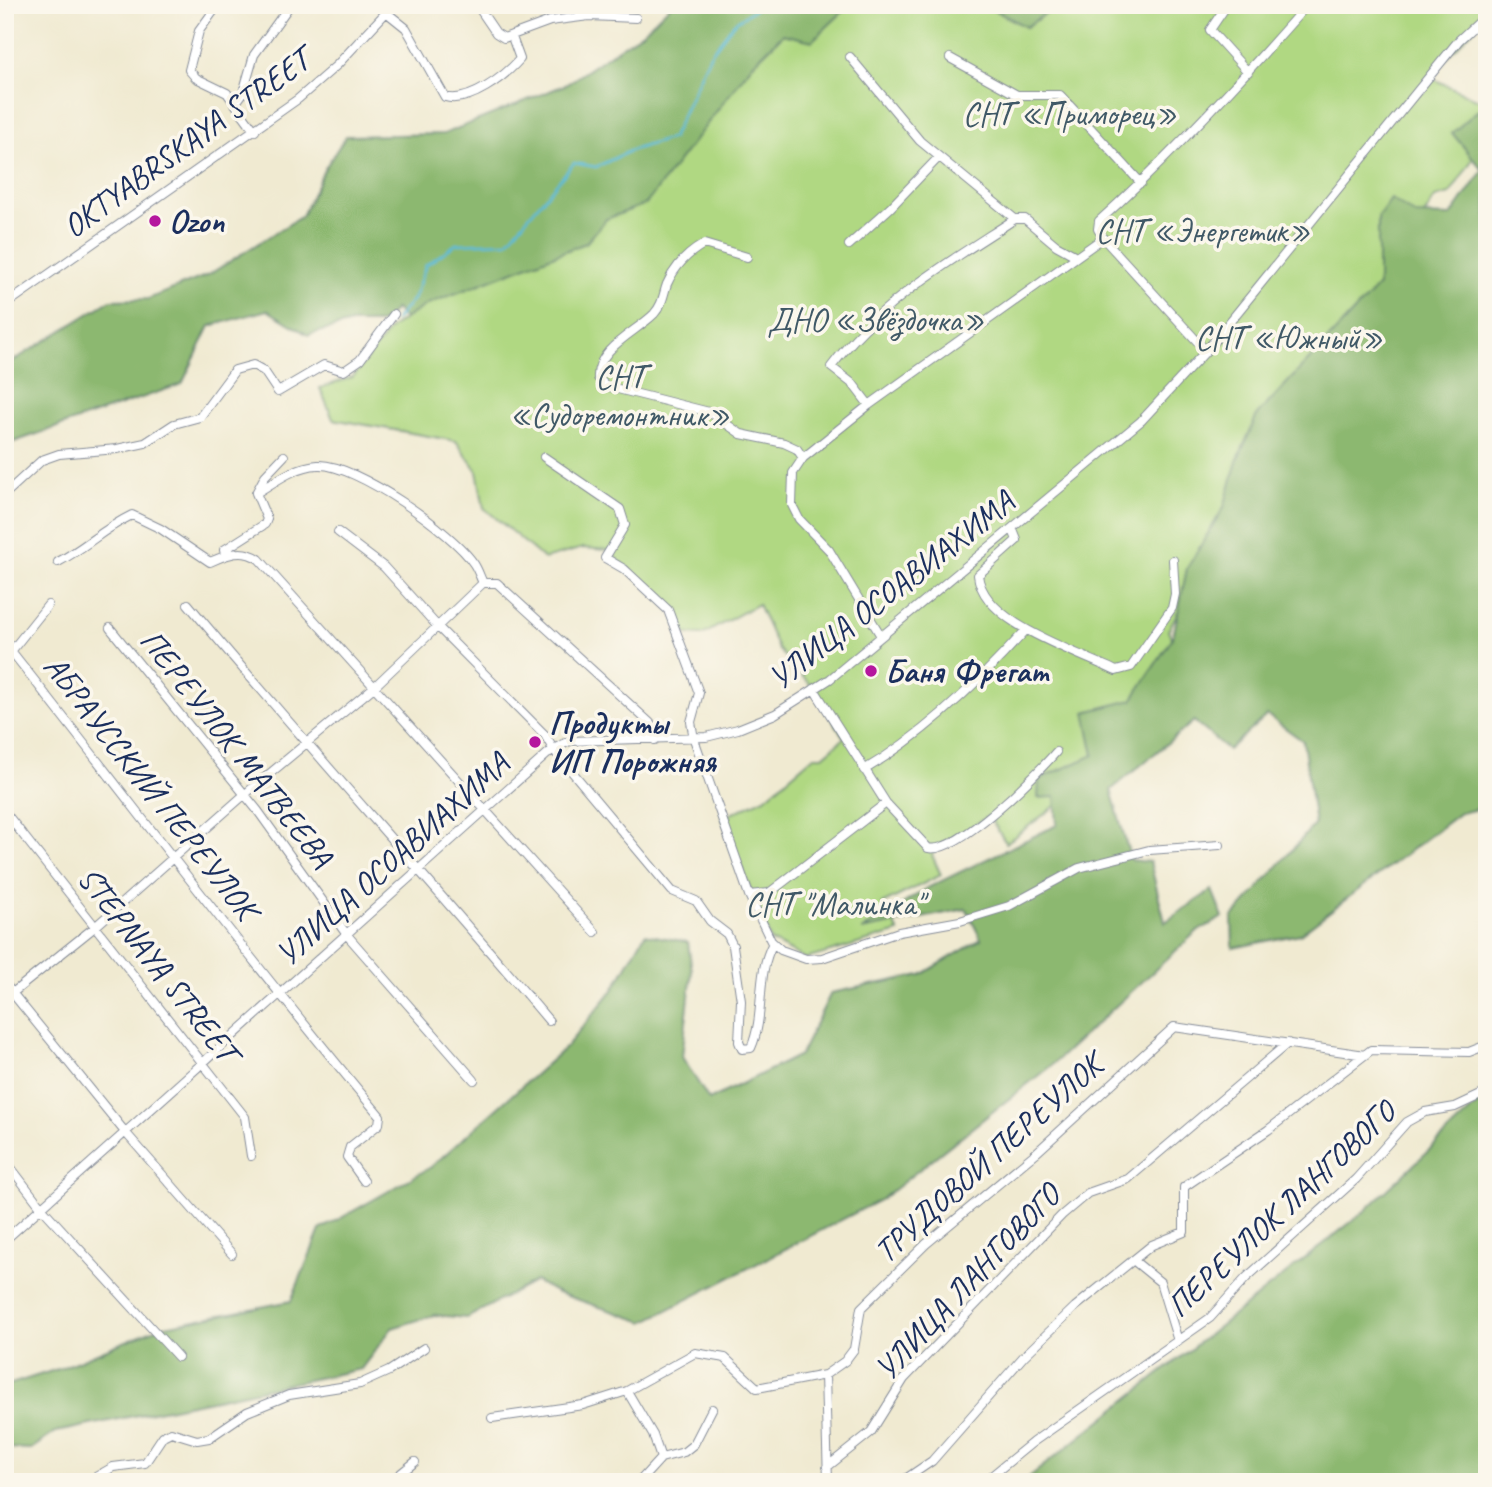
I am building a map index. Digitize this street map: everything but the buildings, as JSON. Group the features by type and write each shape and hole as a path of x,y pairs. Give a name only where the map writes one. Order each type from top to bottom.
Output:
{"street":[{"path":"218,5 199,31 189,70 195,78 227,93 256,131"},
{"path":"236,104 243,93 254,55 290,5"},
{"path":"477,5 496,33 512,37 550,21 589,16 636,18"},
{"path":"1227,5 1210,30 1248,72"},
{"path":"1206,351 1103,238 1098,229 1099,221 1141,183 1248,72 1307,5"},
{"name":"OKTYABRSKAYA STREET","path":"5,304 256,131 337,65 389,8 406,28 445,97 452,99 466,96 510,71 520,59 512,37"},
{"name":"УЛИЦА ОСОАВИАХИМА","path":"5,1240 204,1065 553,749 570,741 694,739 738,729 775,713 814,689 1013,530 1141,421 1206,351 1459,40 1487,14"},
{"path":"850,57 920,141 1015,219"},
{"path":"950,58 1017,95 1060,95 1141,183"},
{"path":"849,245 890,208 938,158"},
{"path":"869,405 853,384 831,367 860,332 891,303 1015,219 1025,219 1056,245 1076,256"},
{"path":"881,636 829,550 799,519 792,505 790,482 793,473 803,457 869,405 1103,238"},
{"path":"747,257 704,244 690,252 673,274 663,303 609,352 597,369 598,378 607,386 709,412 741,434 784,443 797,449 803,457"},
{"path":"5,494 42,460 59,454 117,449 145,443 174,424 200,417 235,370 253,365 264,371 278,392 324,365 344,371 360,360 394,314"},
{"path":"256,493 265,476 284,456"},
{"path":"544,457 620,509 625,525 605,558 624,569 668,610 699,694 691,722 694,739 749,895 773,943 781,950 806,959 822,958 899,932 960,921 1009,906 1079,868 1150,850 1220,845"},
{"path":"256,493 302,466 322,464 340,470 413,509 473,563 483,583"},
{"path":"225,555 224,550 265,524 267,519 256,493"},
{"path":"58,562 82,549 105,528 132,515 160,529 211,562 225,555 248,552 259,559 595,932"},
{"path":"1013,530 1017,540 978,575 979,586 998,610 1025,631 1076,650 1116,671 1132,667 1171,608 1175,594 1173,560"},
{"path":"338,532 384,567 439,628 545,735 553,749 672,891 696,901 710,921 727,934 733,946 740,1001 739,1042 742,1049 751,1048 757,1036 762,979 773,943"},
{"path":"9,996 96,926 244,795 374,687 439,628 483,583 498,583 650,723 655,740"},
{"path":"188,604 306,744 421,869 549,1021"},
{"path":"9,655 19,638 48,605"},
{"name":"ПЕРЕУЛОК МАТВЕЕВА","path":"110,628 244,795 347,935 474,1080"},
{"path":"864,770 888,756 943,712 1025,631"},
{"name":"АБРАУССКИЙ ПЕРЕУЛОК","path":"9,655 174,856 279,995 380,1116 379,1124 350,1147 347,1157 365,1181"},
{"path":"814,689 886,803 928,848 947,847 992,813 1056,752"},
{"path":"749,895 769,893 886,803"},
{"name":"STEPNAYA STREET","path":"5,812 245,1116 251,1156"},
{"path":"5,984 9,996 232,1254"},
{"name":"ТРУДОВОЙ ПЕРЕУЛОК","path":"627,1391 695,1353 725,1358 757,1388 825,1375 845,1361 855,1349 861,1308 926,1244 1037,1152 1174,1027 1365,1055"},
{"name":"УЛИЦА ЛАНГОВОГО","path":"827,1466 871,1432 904,1380 1062,1215 1088,1193 1128,1179 1288,1044"},
{"path":"901,1482 932,1461 1024,1356 1075,1307 1152,1245 1184,1231 1184,1187 1268,1130 1371,1050 1469,1052 1487,1045"},
{"name":"ПЕРЕУЛОК ЛАНГОВОГО","path":"984,1482 1033,1442 1210,1318 1246,1278 1356,1179 1407,1122 1425,1112 1455,1107 1487,1092"},
{"path":"5,1160 41,1208 178,1357"},
{"path":"1133,1260 1160,1282 1178,1341"},
{"path":"87,1482 113,1467 145,1463 163,1436 171,1432 197,1440 209,1438 247,1412 289,1395 360,1384 389,1371 424,1348"},
{"path":"825,1375 828,1482"},
{"path":"492,1418 583,1405 627,1391 653,1435 661,1458"},
{"path":"639,1482 661,1458 684,1452 694,1444 712,1409"},
{"path":"390,1482 415,1462"}],"green space":[{"path":"671,5 858,5 849,6 812,41 783,34 752,65 646,204 606,219 586,243 428,304 404,319 396,309 381,323 351,323 308,335 267,310 210,326 182,384 5,445 5,366 111,300 148,299 208,275 302,216 325,168 346,136 444,134 567,84 644,31"},
{"path":"985,5 1026,27 1058,5 1160,8 1162,5 1487,5 1487,14 1429,77 1487,104 1487,137 1450,194 1435,198 1358,321 1283,411 1168,631 1202,684 1067,797 1006,843 989,816 935,850 932,855 941,875 882,904 899,932 806,959 771,941 722,818 765,798 814,756 823,756 844,738 814,689 778,649 758,604 702,635 686,634 677,613 607,550 583,548 544,559 484,508 477,471 456,441 333,419 320,388 353,377 391,328 427,304 586,243 606,219 645,204 752,65 784,34 812,40 849,6"},
{"path":"985,5 1058,5 1026,27"},
{"path":"1479,109 1487,123 1487,807 1460,813 1300,934 1233,948 1232,918 1315,824 1303,741 1267,715 1228,750 1194,721 1111,790 1131,860 1150,862 1165,922 1212,890 1223,917 1195,933 1053,1064 882,1199 644,1322 558,1293 535,1281 467,1318 434,1315 392,1328 361,1369 56,1432 31,1449 5,1448 5,1386 61,1368 160,1327 291,1301 320,1230 431,1167 566,1047 613,990 645,934 688,942 692,971 682,1057 709,1100 800,1055 831,993 921,975 981,939 966,909 862,930 929,887 1057,825 1055,797 1038,798 1039,779 1094,755 1085,712 1132,700 1173,637 1187,568 1224,507 1237,461 1257,415 1378,286 1378,217 1391,199 1416,215 1451,216 1483,170 1452,133"},
{"path":"1487,1095 1487,1482 1023,1482 1365,1211"}],"waterway":[{"path":"395,321 414,298 426,265 456,244 507,242 574,163 596,167 632,150 672,138 710,55 734,23 761,5"}],"place":[{"name":"Ozon","path":"155,221"},
{"name":"Баня Фрегат","path":"871,671"},
{"name":"Продукты ИП Порожняя","path":"535,742"}],"park label":[{"name":"СНТ «Приморец»","path":"1070,114"},
{"name":"СНТ «Энергетик»","path":"1203,231"},
{"name":"ДНО «Звёздочка»","path":"876,320"},
{"name":"СНТ «Южный»","path":"1289,338"},
{"name":"СНТ «Судоремонтник»","path":"620,396"},
{"name":"СНТ \"Малинка\"","path":"834,904"}]}
